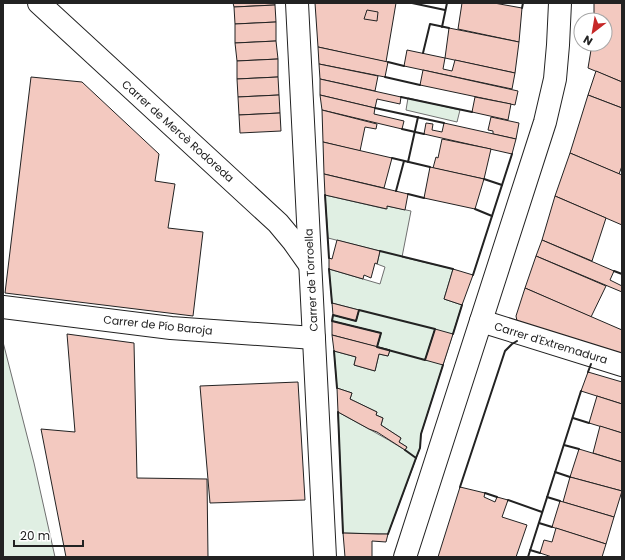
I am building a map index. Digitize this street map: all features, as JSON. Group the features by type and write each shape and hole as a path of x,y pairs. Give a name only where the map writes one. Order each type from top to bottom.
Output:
{"street":[{"name":"Carrer de Mercè Rodoreda","path":"39,3 278,223 310,265"},
{"name":"Carrer de Torroella","path":"297,3 325,557"},
{"path":"405,557 545,122 555,79 560,3"},
{"name":"Carrer de Pío Baroja","path":"3,307 171,328 314,338"},
{"name":"Carrer d'Extremadura","path":"481,321 622,365"}],"green space":[{"path":"408,98 460,110 457,122 406,110"},
{"path":"325,195 386,209 387,206 411,211 402,257 453,269 444,299 462,305 421,434 420,448 388,534 343,533 338,412 405,450 407,447 399,442 401,438 381,425 383,418 376,415 377,412 350,399 352,393 337,388 334,351 356,357 354,365 375,371 379,354 388,356 390,350 377,347 381,333 332,321 333,315 356,321 359,310 332,303 329,269 380,284 385,267 377,264 380,251 328,238"},
{"path":"3,342 34,463 55,557 3,557"}],"building":[{"path":"233,3 275,3 275,5 234,7"},
{"path":"315,3 396,3 386,62 318,47"},
{"path":"462,3 494,3 522,8 519,42 458,29"},
{"path":"594,3 622,3 622,82 588,68 591,52 613,52 613,12 594,12"},
{"path":"275,5 276,22 235,24 234,7"},
{"path":"367,10 378,12 377,21 364,19"},
{"path":"276,22 276,41 235,43 235,24"},
{"path":"449,28 519,42 515,73 445,58"},
{"path":"276,41 278,59 237,61 235,43"},
{"path":"318,47 388,62 385,77 319,64"},
{"path":"407,50 445,58 443,69 452,71 455,60 515,73 512,89 404,66"},
{"path":"278,59 278,77 237,79 237,61"},
{"path":"319,64 378,76 375,91 320,79"},
{"path":"423,70 518,91 515,105 420,85"},
{"path":"596,71 622,82 622,108 588,95"},
{"path":"31,77 82,82 159,154 155,181 175,184 168,228 203,232 193,316 5,293"},
{"path":"278,77 279,95 238,97 237,79"},
{"path":"320,79 401,97 400,104 377,99 375,108 320,95"},
{"path":"279,95 280,113 239,115 238,97"},
{"path":"320,95 375,108 374,114 404,121 402,129 322,110"},
{"path":"588,95 622,108 622,166 619,174 570,153"},
{"path":"475,97 511,104 508,120 472,112"},
{"path":"322,110 377,124 376,129 365,127 360,151 323,142"},
{"path":"280,113 281,131 240,133 239,115"},
{"path":"491,117 519,123 516,139 493,134 493,131 488,130"},
{"path":"426,123 433,124 432,130 442,132 444,123 516,139 512,154 424,134"},
{"path":"442,139 491,149 484,179 433,168 436,157 438,158"},
{"path":"323,142 392,158 384,188 324,174"},
{"path":"570,153 622,175 622,225 555,196"},
{"path":"430,167 484,179 475,209 424,198"},
{"path":"324,174 408,194 405,210 387,206 387,209 325,195"},
{"path":"555,196 606,218 592,261 542,240"},
{"path":"337,240 380,251 377,264 375,263 371,278 364,275 363,279 329,269 329,258 332,259"},
{"path":"542,240 614,271 610,280 622,286 622,292 536,256"},
{"path":"536,256 606,286 591,317 525,288"},
{"path":"453,269 473,275 462,305 444,299"},
{"path":"525,288 622,330 622,355 517,321 516,316"},
{"path":"332,303 359,310 356,321 333,315"},
{"path":"332,321 381,333 377,347 332,335"},
{"path":"435,329 453,334 443,365 425,360"},
{"path":"67,334 134,343 137,478 207,479 208,557 66,557 41,429 75,432"},
{"path":"332,335 390,350 388,356 379,354 375,371 354,365 356,357 334,351"},
{"path":"588,372 622,382 622,404 581,391"},
{"path":"298,382 305,500 210,503 200,386"},
{"path":"337,388 352,393 350,399 377,412 376,415 383,418 381,425 401,438 399,442 407,447 405,450 377,432 338,412"},
{"path":"597,396 622,404 622,433 589,423"},
{"path":"600,426 622,433 622,462 593,453"},
{"path":"579,449 622,462 622,491 570,477"},
{"path":"570,477 622,491 614,517 563,502"},
{"path":"460,487 485,493 484,497 495,502 497,497 508,500 502,517 527,525 516,557 438,557"},
{"path":"560,501 614,517 606,544 552,527"},
{"path":"556,528 606,544 602,557 552,557 540,553 544,540 552,542"},
{"path":"343,533 388,534 386,542 372,541 372,557 345,557"}],"wall":[{"path":"412,3 445,10"},
{"path":"442,27 447,3"},
{"path":"522,8 523,3"},
{"path":"423,53 430,24 449,28"},
{"path":"388,62 404,66"},
{"path":"385,77 420,85"},
{"path":"401,97 472,112"},
{"path":"375,108 444,123"},
{"path":"408,162 418,117"},
{"path":"402,129 424,134"},
{"path":"473,275 512,154"},
{"path":"392,158 430,167"},
{"path":"396,191 404,161"},
{"path":"484,179 502,185"},
{"path":"408,194 424,198"},
{"path":"325,195 329,258"},
{"path":"475,209 492,216"},
{"path":"380,251 453,269"},
{"path":"329,269 332,303"},
{"path":"614,271 622,274"},
{"path":"453,334 462,305"},
{"path":"359,310 435,329 425,360 377,347 381,333 332,321 333,315 356,321 359,310"},
{"path":"460,487 505,351 517,341"},
{"path":"334,351 337,388"},
{"path":"588,372 591,364"},
{"path":"405,450 416,458 420,448 421,434 443,365"},
{"path":"528,557 581,391"},
{"path":"338,412 343,533"},
{"path":"573,418 589,423"},
{"path":"564,445 579,449"},
{"path":"388,534 416,458"},
{"path":"555,472 570,477"},
{"path":"485,493 497,497"},
{"path":"547,497 560,501"},
{"path":"508,500 542,512"},
{"path":"539,523 552,527"},
{"path":"530,550 540,553"}]}
